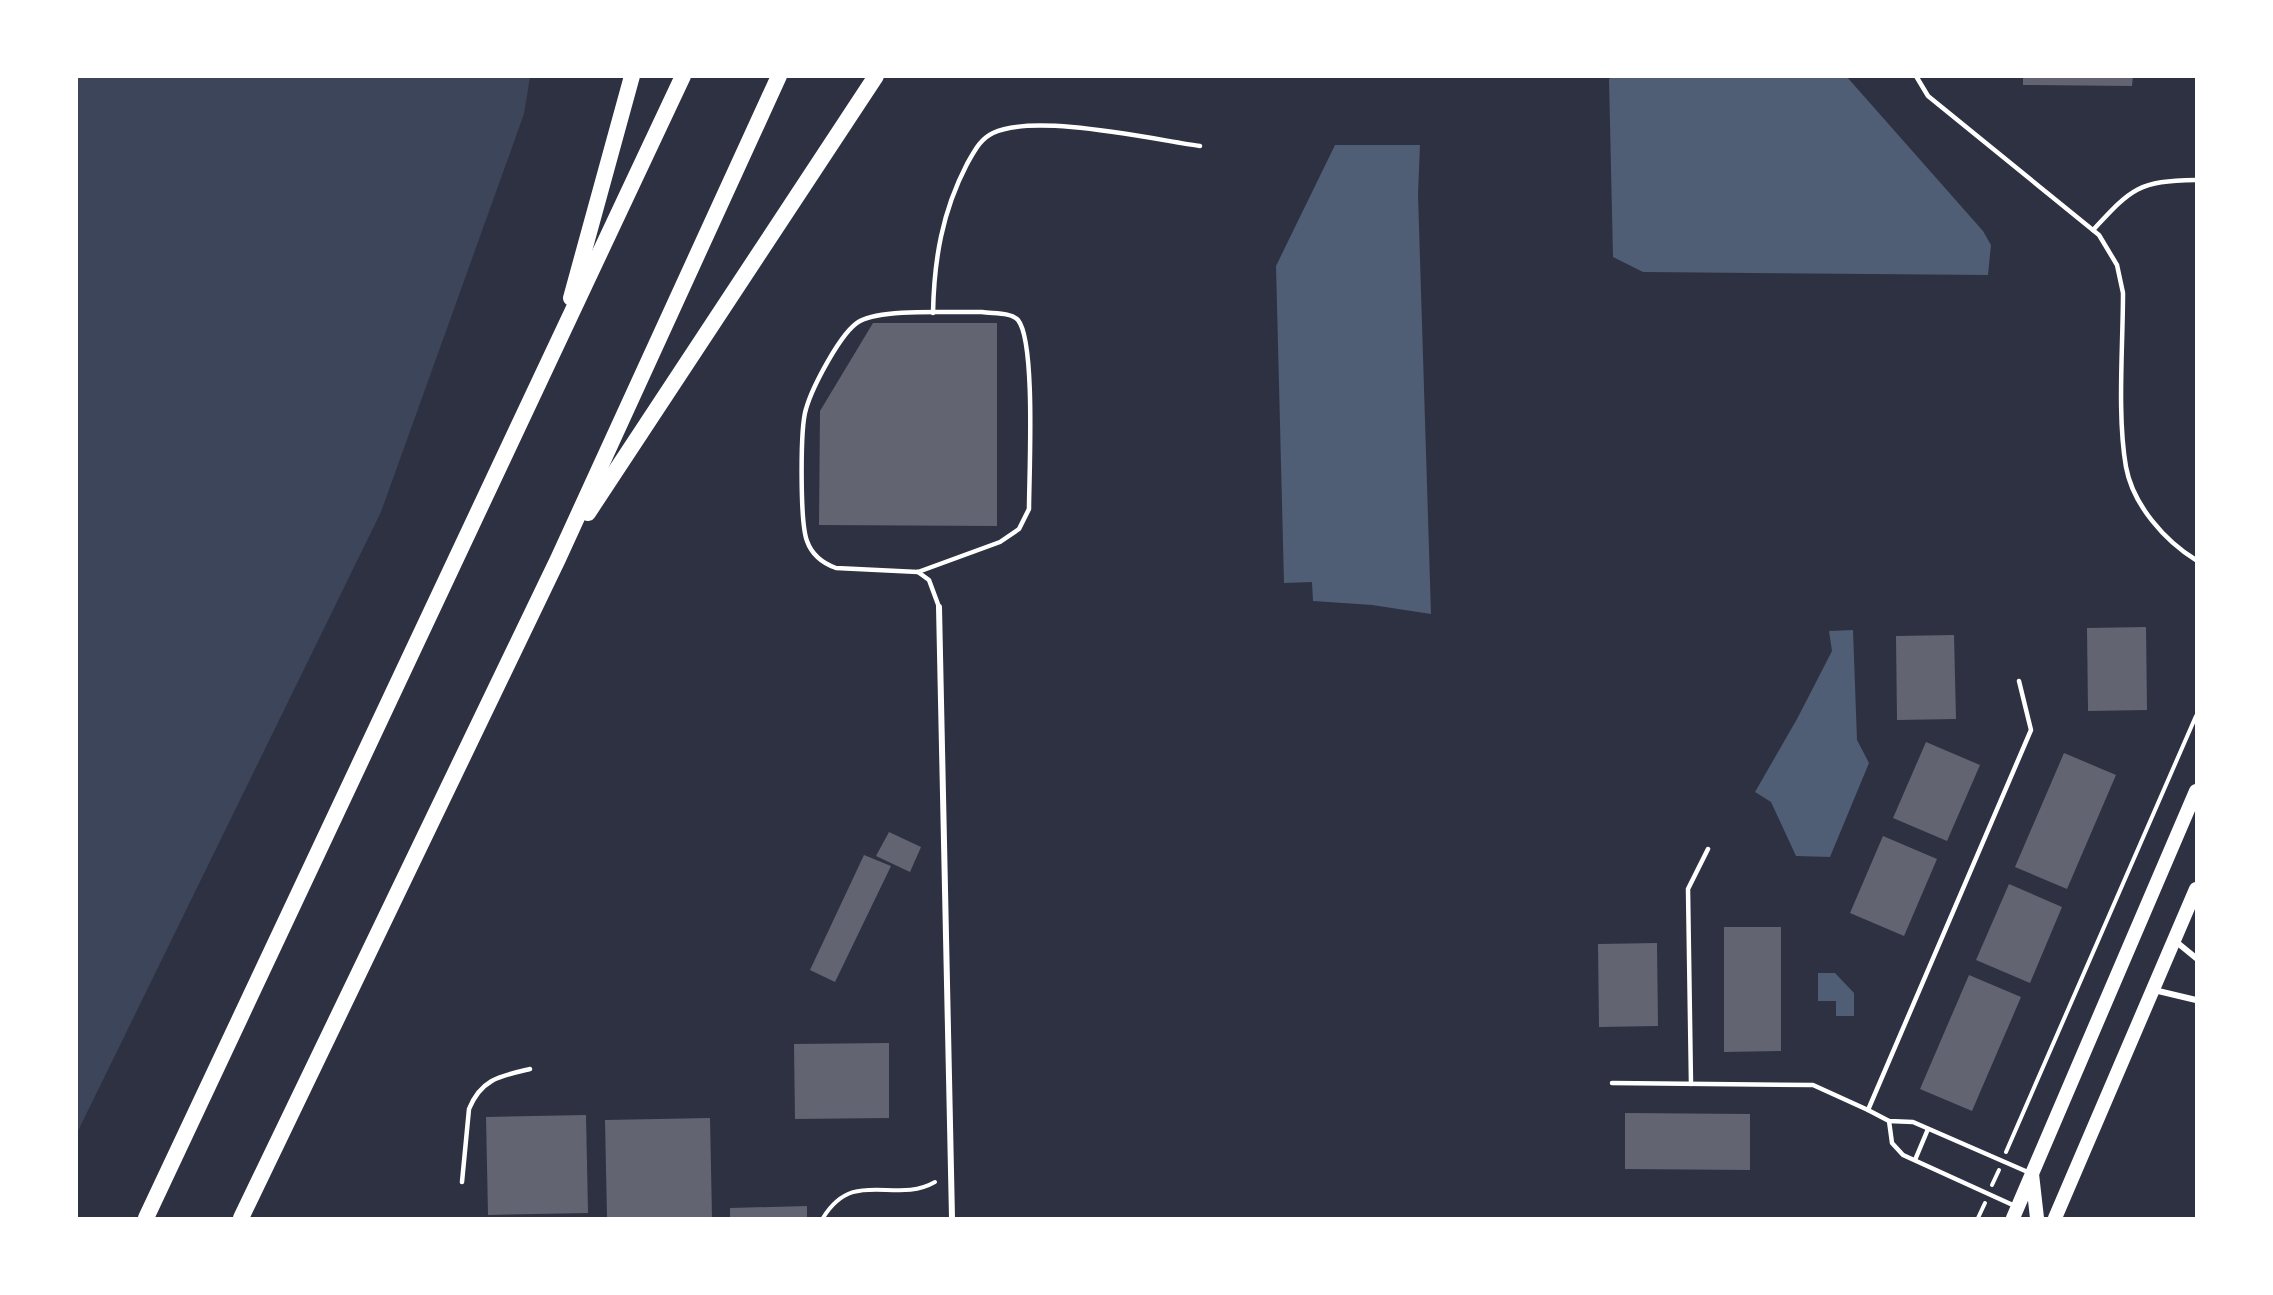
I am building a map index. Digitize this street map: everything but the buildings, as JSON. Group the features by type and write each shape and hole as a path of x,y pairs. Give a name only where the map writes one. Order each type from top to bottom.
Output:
{"highway":[{"path":"557,350 632,76"},
{"path":"146,1218 557,350 683,76"},
{"path":"241,1218 558,559 779,76"},
{"path":"558,559 876,76"}],"main road":[{"path":"2015,1213 2196,791"},
{"path":"2055,1218 2196,888"},
{"path":"2032,1174 2037,1218"}],"street":[{"path":"939,607 952,1218"},
{"path":"2174,940 2196,958"},
{"path":"2153,990 2196,999"}],"lane":[{"path":"1916,76 1928,96 2093,230 2117,265 2123,293 2126,469 2140,502 2156,526 2178,549 2196,560"},
{"path":"933,314 936,252 946,213 975,150 992,134 1008,128 1034,125 1061,126 1200,146"},
{"path":"2093,230 2132,192 2147,183 2196,180"},
{"path":"982,312 1011,316 1020,323 1029,370 1029,509 1019,529 999,542 918,572 836,568 824,563 813,553 804,531 805,411 813,390 854,325 882,314 933,314 982,312"},
{"path":"918,572 929,580 939,607"},
{"path":"1868,1110 2031,730 2019,681"},
{"path":"1691,1084 1688,889 1708,849"},
{"path":"462,1182 469,1108 473,1097 480,1088 492,1080 530,1069"},
{"path":"1612,1083 1813,1085 1889,1121 1913,1122 2032,1174"},
{"path":"1889,1121 1892,1143 1903,1155 1989,1194 2015,1213"},
{"path":"1915,1160 1928,1129"}],"path":[{"path":"1978,1218 2196,716"},
{"path":"824,1218 839,1198 854,1191 928,1186 935,1182"}],"shaded area":[{"path":"77,76 530,77 524,114 381,512 77,1133"},
{"path":"1612,77 1847,77 1983,231 1991,245 1988,275 1643,272 1613,257 1609,79"},
{"path":"1335,145 1420,145 1418,194 1431,614 1372,605 1313,601 1312,582 1284,583 1276,266"},
{"path":"1853,630 1857,740 1869,763 1830,857 1796,856 1771,802 1755,792 1797,719 1832,651 1829,631"},
{"path":"1818,973 1835,973 1854,993 1854,1016 1836,1016 1836,1001 1818,1001"}]}
